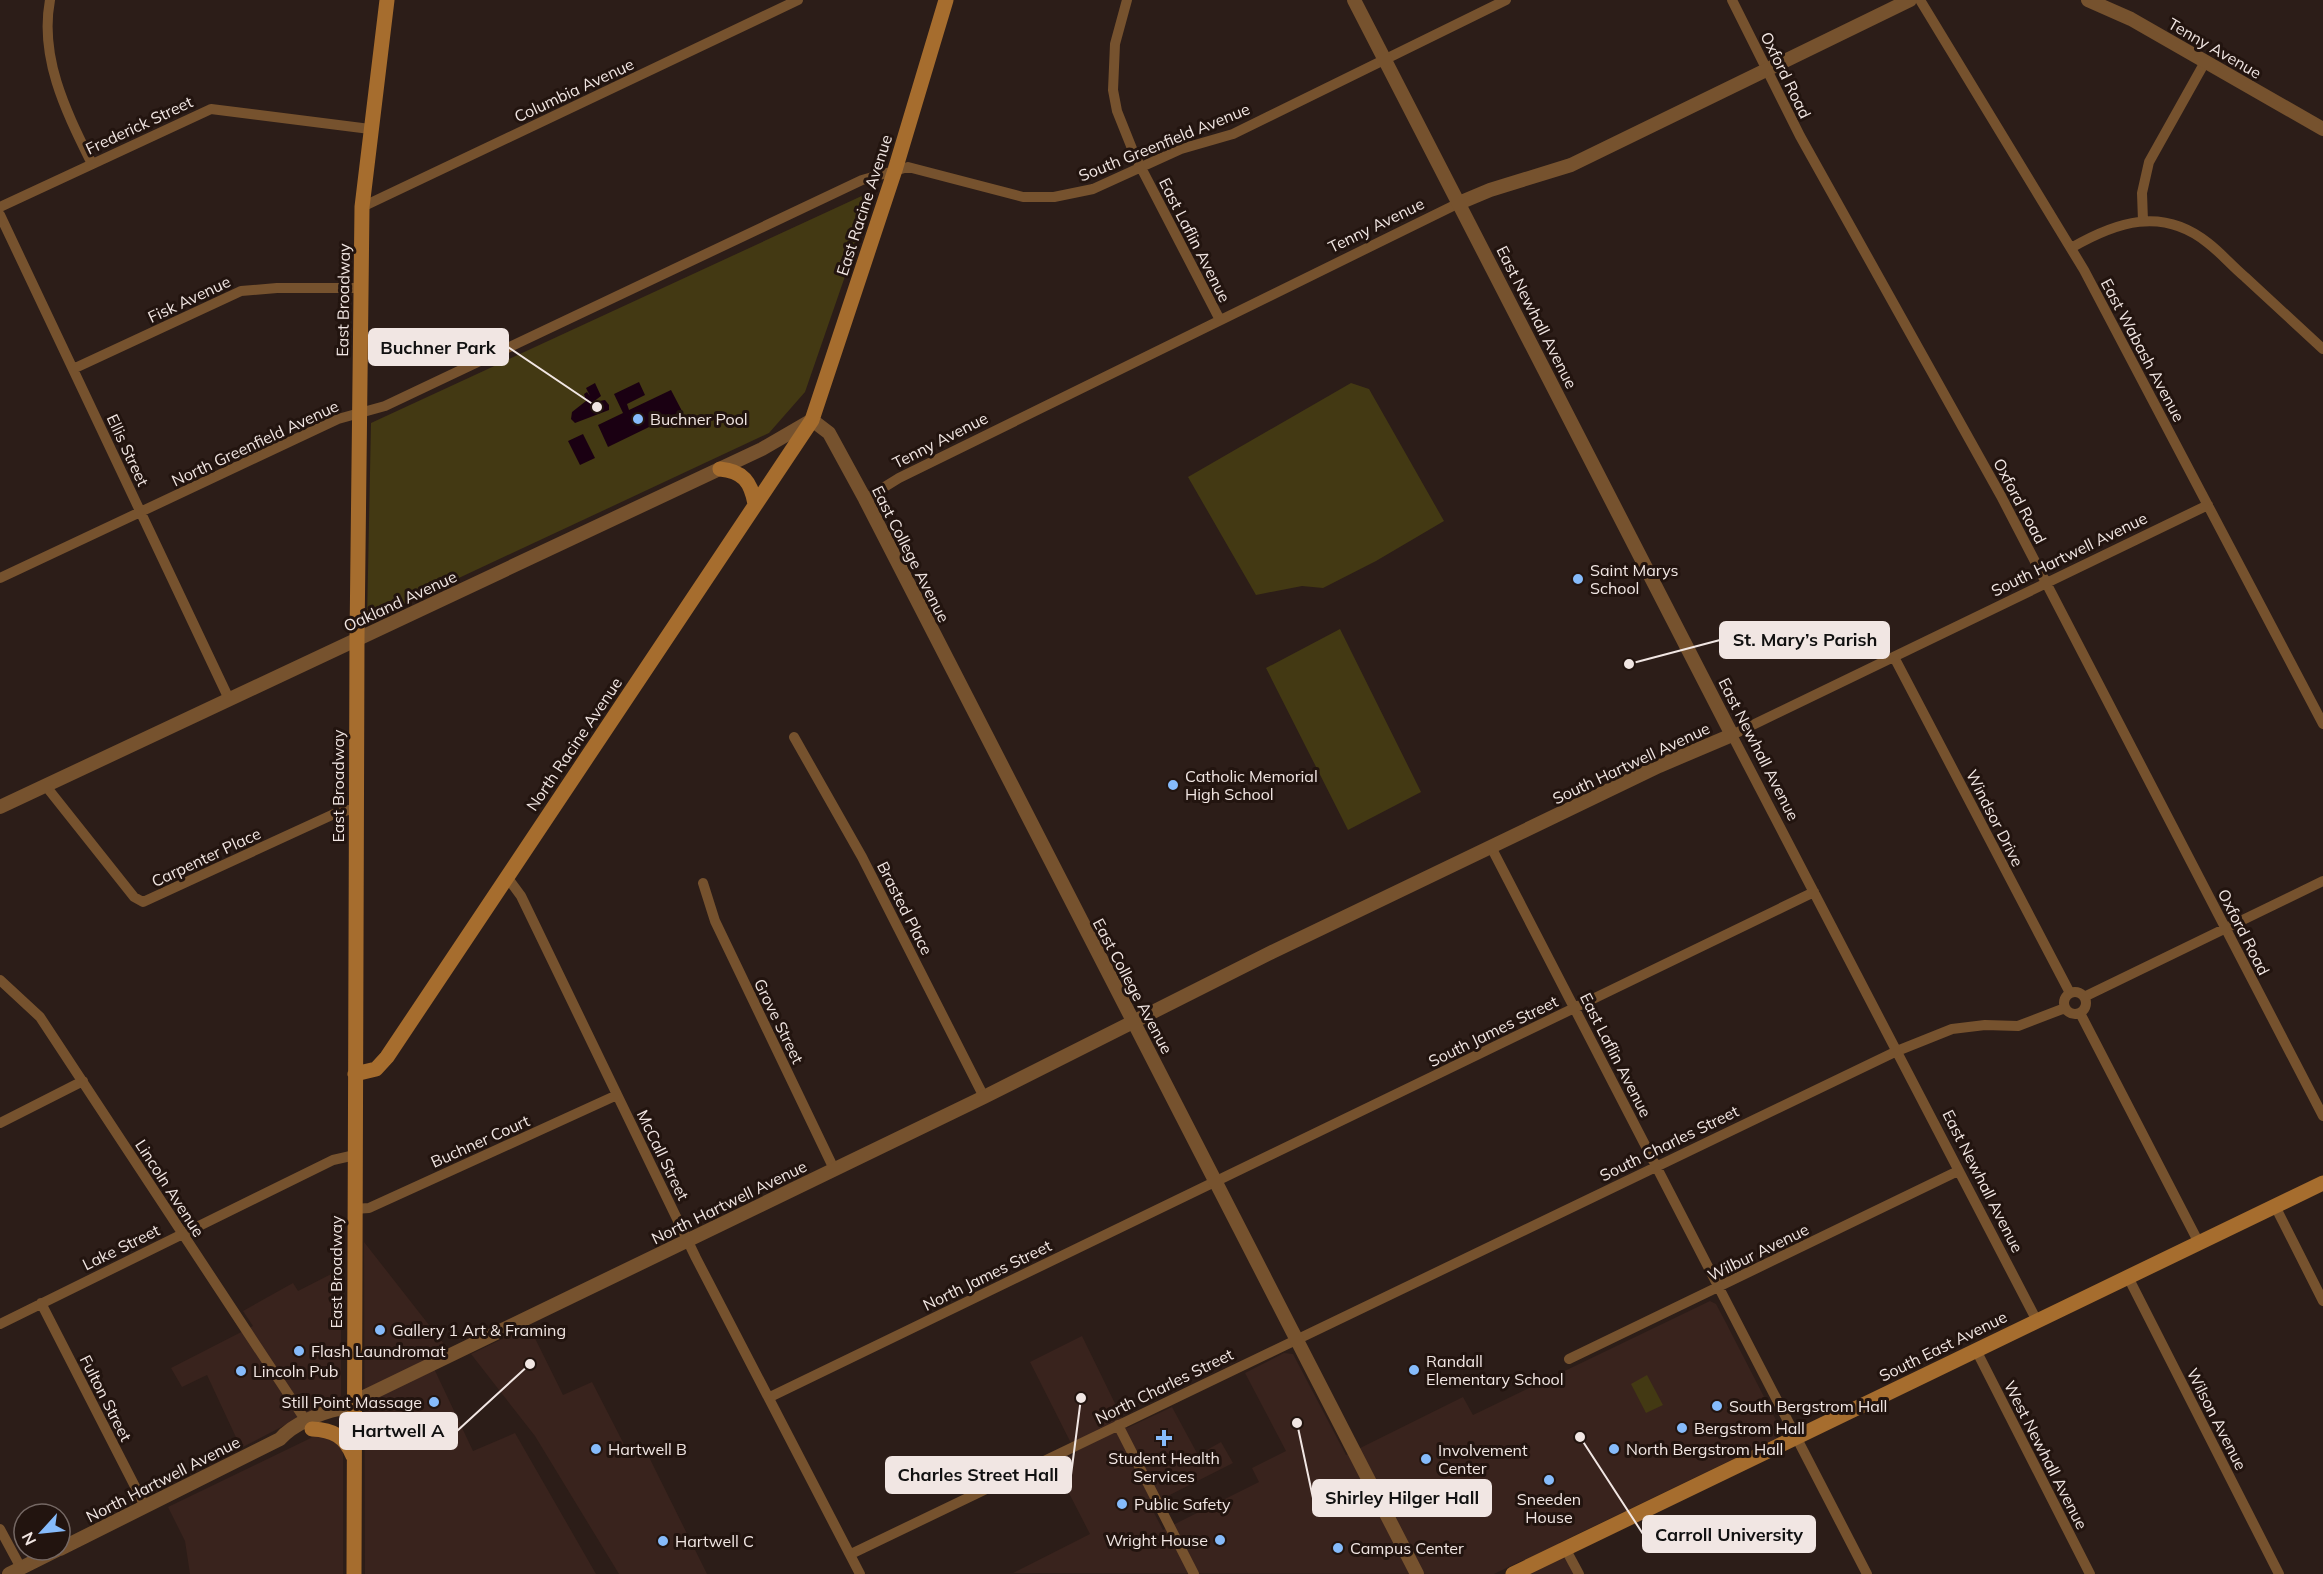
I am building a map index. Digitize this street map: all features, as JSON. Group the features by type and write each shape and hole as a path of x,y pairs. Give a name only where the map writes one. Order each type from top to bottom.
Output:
{"main road":[{"name":"East Broadway","path":"354,1574 360,288 362,207 387,0"},
{"name":"East Racine Avenue","path":"812,420 895,171 946,0"},
{"name":"North Racine Avenue","path":"355,1074 376,1069 387,1057 812,420"},
{"path":"720,469 737,471 742,475 751,488 755,504"},
{"name":"South East Avenue","path":"1513,1574 2323,1183"},
{"path":"309,1425 341,1436 354,1460"}],"street":[{"path":"50,0 48,42 55,79 92,164"},
{"name":"Columbia Avenue","path":"362,207 786,3 798,0"},
{"name":"East Laflin Avenue","path":"1127,0 1115,44 1113,90 1125,135 1220,320"},
{"name":"East Newhall Avenue","path":"1354,0 2037,1321"},
{"name":"South Greenfield Avenue","path":"719,248 862,180 908,167 1001,193 1040,198 1093,189 1181,149 1233,134 1506,0"},
{"name":"Oxford Road","path":"1732,0 1800,136 1964,425 2323,1116"},
{"name":"Tenny Avenue","path":"865,499 898,478 1460,203 1490,190 1571,165 1910,0"},
{"name":"East Wabash Avenue","path":"1920,0 2071,248 2323,724"},
{"name":"Tenny Avenue","path":"2088,0 2131,19 2323,129"},
{"path":"2143,221 2142,193 2149,162 2205,62"},
{"name":"Frederick Street","path":"0,207 211,109 370,129"},
{"name":"Ellis Street","path":"0,215 229,699"},
{"path":"2071,248 2104,229 2122,223 2164,222 2179,227 2207,242 2323,349"},
{"name":"North Greenfield Avenue","path":"0,578 338,419 386,406 719,248"},
{"name":"Fisk Avenue","path":"73,369 241,291 360,288"},
{"name":"Oakland Avenue","path":"0,807 762,449 812,420"},
{"name":"East College Avenue","path":"812,420 829,433 865,499 1417,1574"},
{"name":"South Hartwell Avenue","path":"1133,1022 1659,766 1732,735 2208,505"},
{"name":"Windsor Drive","path":"1894,657 2070,993"},
{"name":"Brasted Place","path":"794,737 862,857 984,1096"},
{"name":"Carpenter Place","path":"45,785 134,897 142,902 334,814 356,808"},
{"name":"East Laflin Avenue","path":"1491,847 1867,1574"},
{"name":"McCall Street","path":"507,877 522,896 688,1240 860,1574"},
{"path":"2084,997 2323,881"},
{"name":"Grove Street","path":"703,883 715,921 834,1169"},
{"name":"South James Street","path":"1216,1180 1814,892"},
{"name":"Lincoln Avenue","path":"0,980 40,1017 309,1425"},
{"path":"2076,992 2084,997 2086,1004 2080,1013 2073,1014 2065,1008 2065,998 2070,993 2076,992"},
{"name":"South Charles Street","path":"1296,1339 1897,1052 1952,1029 1984,1025 2018,1026 2065,1008"},
{"path":"2080,1013 2199,1243"},
{"name":"North Hartwell Avenue","path":"72,1542 280,1439 291,1440 309,1425 331,1420 339,1409 1133,1022"},
{"path":"0,1123 83,1081"},
{"name":"Buchner Court","path":"354,1209 369,1208 617,1095"},
{"name":"Lake Street","path":"0,1323 333,1160 355,1155"},
{"name":"Wilbur Avenue","path":"1569,1359 1958,1170"},
{"name":"North James Street","path":"770,1397 1216,1180"},
{"path":"2275,1206 2323,1301"},
{"name":"Wilson Avenue","path":"2128,1277 2279,1574"},
{"name":"Fulton Street","path":"41,1303 145,1506"},
{"name":"North Charles Street","path":"851,1554 1296,1339"},
{"name":"West Newhall Avenue","path":"1976,1350 2090,1574"},
{"path":"1118,1425 1194,1574"},
{"path":"0,1529 15,1571"},
{"path":"1565,1548 1579,1574"},
{"name":"North Hartwell Avenue","path":"15,1571 33,1562"}],"shaded area":[{"path":"866,194 871,201 805,392 769,433 367,621 371,423"},
{"name":"Buchner Pool","path":"639,382 645,395 627,404 629,410 671,390 682,411 608,447 598,425 623,413 614,394"},
{"path":"595,383 601,396 593,402 605,400 609,405 609,410 575,423 571,419 572,412 586,401 584,394 587,392 590,396 586,388"},
{"path":"1351,383 1369,389 1444,521 1376,561 1323,588 1302,586 1256,595 1188,477"},
{"path":"583,434 595,458 580,465 568,441"},
{"path":"1340,629 1421,792 1348,830 1266,668"},
{"path":"364,1242 447,1348 429,1358 473,1451 515,1433 596,1574 365,1574"},
{"path":"341,1269 341,1396 241,1448 207,1375 182,1387 171,1368 253,1326 243,1311 293,1283 298,1291"},
{"path":"1710,1301 1716,1304 1724,1319 1779,1426 1780,1434 1775,1439 1559,1543 1574,1574 1531,1574 1523,1560 1494,1574 1013,1573 1090,1534 1054,1464 1076,1453 1030,1362 1082,1336 1127,1428 1172,1407 1198,1455 1221,1442 1233,1463 1150,1505 1163,1530 1259,1482 1252,1468 1286,1451 1245,1373 1284,1353 1293,1354 1346,1455 1463,1397 1473,1415"},
{"path":"529,1326 563,1395 592,1382 630,1456 645,1449 707,1574 619,1574 535,1436 471,1354"},
{"path":"1647,1375 1663,1405 1646,1413 1631,1384"},
{"path":"317,1435 327,1435 343,1449 343,1574 190,1574 185,1541 168,1507"}],"place":[{"name":"Buchner Park","path":"597,407"},
{"name":"Buchner Pool","path":"638,419"},
{"name":"Saint Marys School","path":"1578,579"},
{"name":"St. Mary’s Parish","path":"1629,664"},
{"name":"Catholic Memorial High School","path":"1173,785"},
{"name":"Gallery 1 Art & Framing","path":"380,1330"},
{"name":"Flash Laundromat","path":"299,1351"},
{"name":"Hartwell A","path":"530,1364"},
{"name":"Randall Elementary School","path":"1414,1370"},
{"name":"Lincoln Pub","path":"241,1371"},
{"name":"Charles Street Hall","path":"1081,1398"},
{"name":"Still Point Massage","path":"434,1402"},
{"name":"South Bergstrom Hall","path":"1717,1406"},
{"name":"Shirley Hilger Hall","path":"1297,1423"},
{"name":"Bergstrom Hall","path":"1682,1428"},
{"name":"Carroll University","path":"1580,1437"},
{"name":"Student Health Services","path":"1164,1438"},
{"name":"Hartwell B","path":"596,1449"},
{"name":"North Bergstrom Hall","path":"1614,1449"},
{"name":"Involvement Center","path":"1426,1459"},
{"name":"Sneeden House","path":"1549,1480"},
{"name":"Public Safety","path":"1122,1504"},
{"name":"Wright House","path":"1220,1540"},
{"name":"Hartwell C","path":"663,1541"},
{"name":"Campus Center","path":"1338,1548"}]}
